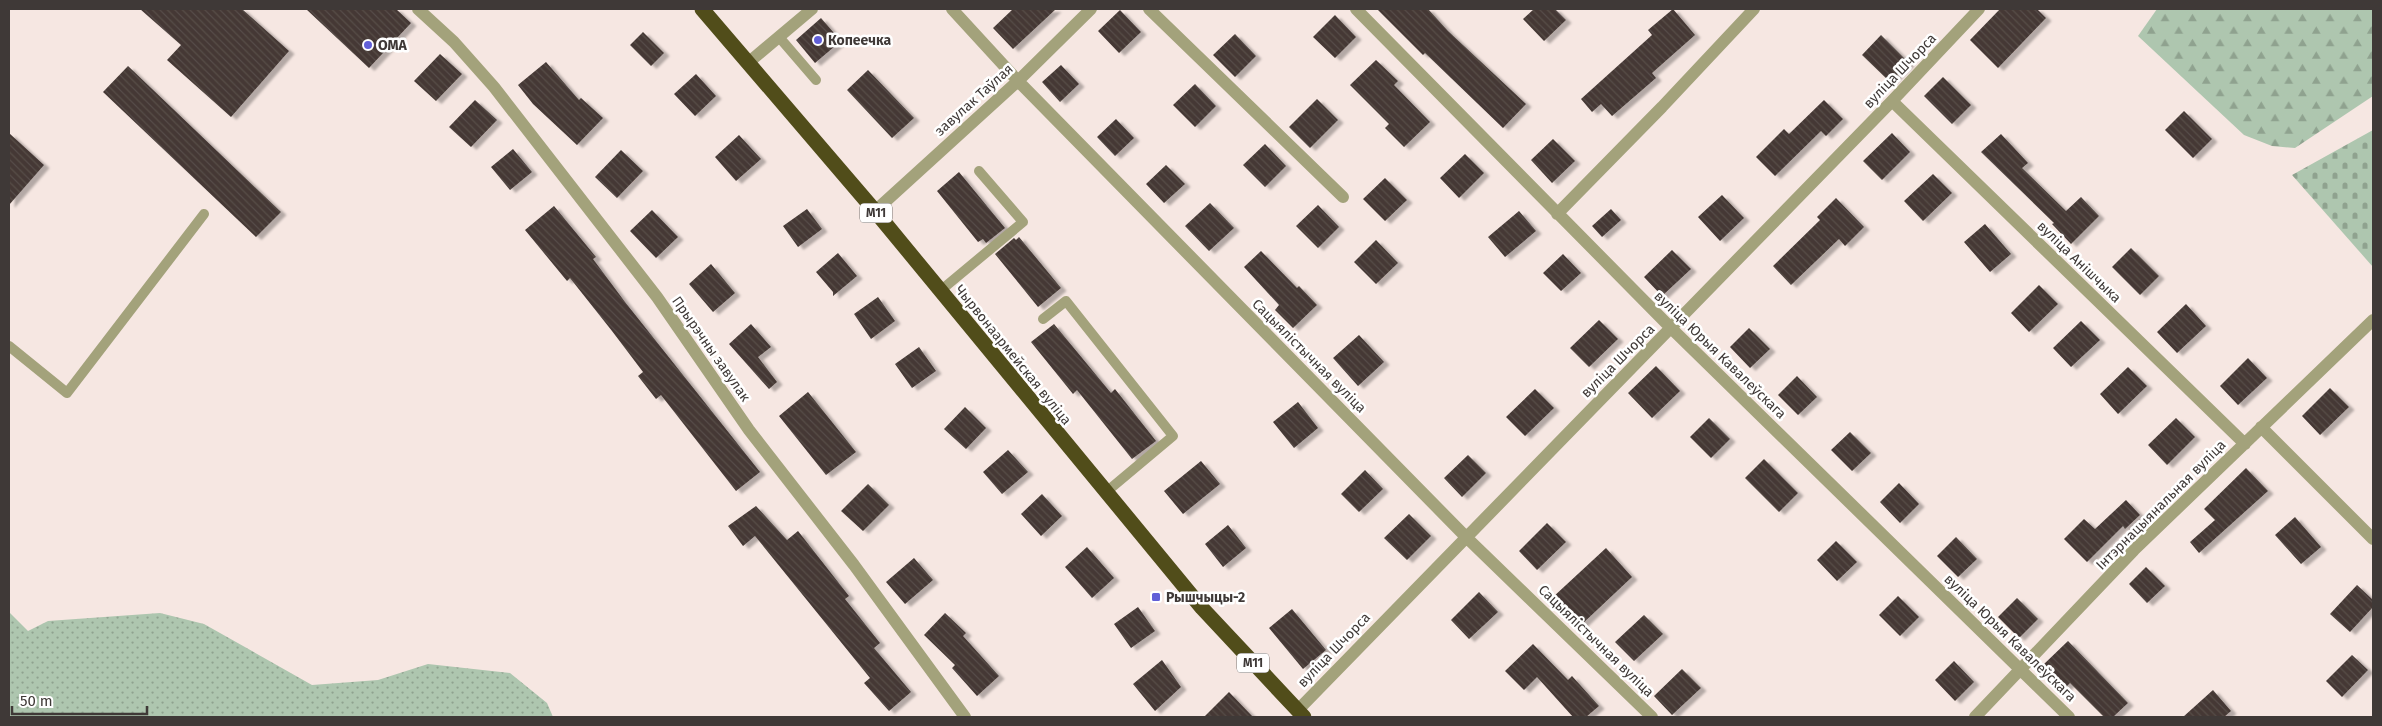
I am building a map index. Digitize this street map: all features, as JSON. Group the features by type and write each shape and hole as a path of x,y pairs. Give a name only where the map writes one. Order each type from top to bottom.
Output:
{"highway":[{"name":"Чырвонаармейская вуліца","path":"702,9 875,211 1202,608 1300,714"}],"street":[{"name":"Прырэчны завулак","path":"418,9 454,42 494,87 657,297 749,430 854,565 965,717"},
{"path":"749,62 812,9"},
{"name":"Сацыялістычная вуліца","path":"952,9 1018,81 1466,537 1652,717"},
{"name":"завулак Таўлая","path":"875,211 1018,81 1091,9"},
{"path":"1149,9 1343,197"},
{"name":"вуліца Юрыя Кавалеўскага","path":"1356,9 1671,328 2069,717"},
{"path":"1557,214 1662,107 1754,9"},
{"name":"вуліца Шчорса","path":"1300,714 1466,537 1892,101 1979,9"},
{"name":"вуліца Анішчыка","path":"1892,101 2245,444"},
{"name":"Інтэрнацыянальная вуліца","path":"1975,717 2134,550 2373,320"},
{"path":"2261,427 2373,539"}],"lane":[{"path":"779,36 816,80"},
{"path":"940,291 1024,222 979,171"},
{"path":"9,346 67,393 204,214"},
{"path":"1043,319 1066,301 1173,436 1106,493"}],"green space":[{"path":"2157,9 2373,9 2373,96 2295,148 2272,146 2244,135 2138,36"},
{"path":"2373,130 2373,267 2292,175"},
{"path":"9,612 28,631 48,621 160,613 204,624 312,685 378,680 428,664 510,673 547,703 553,717 9,717"}],"building":[{"path":"140,9 242,9 289,51 231,117 167,60 181,45"},
{"name":"ОМА","path":"306,9 396,9 411,23 369,68"},
{"path":"1013,9 1056,9 1013,49 993,28"},
{"path":"1377,9 1428,9 1448,31 1526,104 1503,128 1425,53 1423,55"},
{"path":"1534,9 1555,9 1566,20 1544,41 1523,19"},
{"path":"1673,9 1695,35 1652,73 1656,78 1612,116 1601,104 1592,112 1581,99 1652,35 1648,30"},
{"path":"2000,9 2037,9 2046,18 1998,68 1970,40"},
{"path":"1120,10 1141,32 1119,53 1098,31"},
{"path":"1335,15 1356,37 1335,58 1313,37"},
{"name":"Копеечка","path":"821,18 841,41 815,63 796,40"},
{"path":"643,32 664,53 651,66 630,45"},
{"path":"1235,34 1256,56 1235,77 1213,55"},
{"path":"1881,35 1909,63 1890,82 1862,55"},
{"path":"440,54 462,74 436,101 414,81"},
{"path":"1376,60 1398,81 1394,85 1430,122 1404,147 1385,128 1389,124 1350,85"},
{"path":"546,62 579,100 581,98 603,118 577,145 533,104 518,85"},
{"path":"1061,65 1079,84 1060,102 1042,82"},
{"path":"128,66 281,212 256,237 103,92"},
{"path":"868,70 914,118 892,138 847,90"},
{"path":"696,74 716,96 695,116 674,94"},
{"path":"1943,77 1971,105 1952,124 1924,96"},
{"path":"1195,84 1216,106 1195,127 1173,105"},
{"path":"1317,99 1338,120 1310,148 1289,127"},
{"path":"475,100 497,120 471,147 449,127"},
{"path":"1824,100 1843,119 1826,136 1821,131 1775,176 1756,157 1784,129 1789,134"},
{"path":"2184,111 2212,139 2193,158 2165,130"},
{"path":"1116,119 1134,138 1115,156 1097,137"},
{"path":"9,133 44,165 9,205"},
{"path":"1892,133 1910,152 1882,180 1863,161"},
{"path":"2001,134 2028,163 2022,168 2066,211 2081,197 2099,216 2071,244 2052,224 2054,223 1981,152"},
{"path":"739,135 761,159 736,181 715,157"},
{"path":"1553,139 1575,161 1552,183 1531,160"},
{"path":"1265,144 1286,166 1265,187 1243,165"},
{"path":"513,149 532,172 510,190 491,167"},
{"path":"621,150 643,171 617,198 595,177"},
{"path":"1465,154 1484,173 1459,198 1440,178"},
{"path":"1166,165 1185,184 1164,203 1146,184"},
{"path":"959,172 1005,228 986,243 983,239 978,242 937,191"},
{"path":"1933,174 1952,193 1923,221 1904,201"},
{"path":"1385,178 1407,200 1385,221 1363,199"},
{"path":"1722,195 1744,218 1720,241 1698,217"},
{"path":"1836,198 1864,227 1845,246 1839,239 1791,285 1773,266 1820,220 1817,217"},
{"path":"1210,203 1234,228 1209,251 1185,226"},
{"path":"1318,205 1339,227 1318,248 1296,226"},
{"path":"554,206 596,257 593,259 625,302 760,472 736,491 661,395 656,399 638,376 643,372 570,278 567,281 525,230"},
{"path":"807,209 822,229 798,247 783,226"},
{"path":"1611,209 1621,220 1602,237 1592,226"},
{"path":"652,210 678,237 656,258 630,231"},
{"path":"1519,211 1536,231 1505,257 1488,237"},
{"path":"1985,224 2011,254 1990,272 1964,242"},
{"path":"1019,237 1061,288 1038,307 995,254 1014,238 1016,240"},
{"path":"1376,240 1398,263 1376,284 1354,262"},
{"path":"2131,248 2159,276 2140,295 2112,267"},
{"path":"1672,250 1691,269 1662,296 1644,277"},
{"path":"1261,251 1297,288 1299,286 1317,305 1293,328 1275,310 1279,305 1244,267"},
{"path":"838,253 857,276 833,296 833,292 816,272"},
{"path":"1563,254 1581,273 1561,291 1543,273"},
{"path":"711,264 735,293 713,312 689,284"},
{"path":"2039,285 2058,304 2029,332 2011,313"},
{"path":"878,297 895,321 871,339 854,314"},
{"path":"2186,304 2206,326 2177,353 2157,332"},
{"path":"1599,320 1618,339 1589,367 1570,348"},
{"path":"2081,321 2100,340 2071,367 2053,348"},
{"path":"751,324 771,347 758,357 777,382 769,389 729,344"},
{"path":"1054,324 1111,393 1115,389 1156,441 1132,459 1077,390 1073,394 1031,342"},
{"path":"1749,328 1770,349 1750,368 1730,347"},
{"path":"1359,335 1384,362 1358,386 1333,358"},
{"path":"919,347 936,371 912,388 895,364"},
{"path":"2248,358 2267,378 2238,405 2220,386"},
{"path":"1656,366 1680,391 1652,418 1628,393"},
{"path":"2128,367 2147,386 2118,414 2100,394"},
{"path":"1797,376 1817,397 1798,415 1778,395"},
{"path":"2330,388 2349,407 2320,435 2302,416"},
{"path":"1535,389 1554,408 1525,436 1506,417"},
{"path":"808,392 856,452 826,475 779,416"},
{"path":"1298,402 1318,428 1294,448 1273,422"},
{"path":"965,407 986,428 966,449 944,429"},
{"path":"1709,418 1730,439 1711,458 1690,437"},
{"path":"2176,418 2195,437 2167,465 2148,445"},
{"path":"1850,432 1871,453 1852,471 1831,450"},
{"path":"1008,450 1028,472 1002,494 983,472"},
{"path":"1468,455 1486,473 1462,497 1444,478"},
{"path":"1764,459 1798,493 1779,512 1745,478"},
{"path":"1201,461 1220,484 1183,514 1164,491"},
{"path":"2246,468 2268,491 2199,553 2190,542 2215,520 2204,509"},
{"path":"1365,470 1383,489 1359,512 1341,494"},
{"path":"1899,483 1919,504 1900,523 1880,502"},
{"path":"868,484 889,505 863,531 841,511"},
{"path":"1042,494 1062,516 1041,536 1021,514"},
{"path":"2126,500 2140,515 2125,529 2123,526 2087,562 2064,539 2084,519 2095,529"},
{"path":"756,506 787,540 798,531 849,596 845,599 880,643 874,648 911,692 889,711 864,683 870,678 755,536 743,546 728,526"},
{"path":"1409,514 1431,536 1407,560 1384,538"},
{"path":"2295,517 2321,547 2301,564 2275,535"},
{"path":"1547,523 1566,542 1537,570 1519,551"},
{"path":"1228,525 1246,548 1223,567 1205,544"},
{"path":"1956,537 1977,559 1958,577 1937,556"},
{"path":"1836,541 1857,562 1837,581 1817,560"},
{"path":"1087,547 1114,578 1092,598 1065,567"},
{"path":"1606,548 1632,577 1580,626 1552,598"},
{"path":"914,558 933,580 905,604 886,582"},
{"path":"2146,567 2165,586 2147,603 2129,584"},
{"path":"2357,585 2373,600 2373,607 2350,632 2330,614"},
{"path":"1479,592 1498,612 1469,639 1451,620"},
{"path":"1898,596 1919,617 1900,636 1879,615"},
{"path":"2017,598 2038,619 2019,638 1998,617"},
{"path":"1138,607 1155,631 1131,648 1114,624"},
{"path":"1292,609 1326,650 1303,669 1269,628"},
{"path":"945,613 966,633 963,636 999,676 977,696 952,668 955,665 924,635"},
{"path":"1644,615 1663,634 1634,661 1615,642"},
{"path":"2068,641 2128,703 2113,717 2104,717 2070,683 2065,688 2043,665"},
{"path":"1533,644 1568,680 1572,676 1599,706 1586,717 1573,717 1537,677 1524,690 1505,671"},
{"path":"2352,655 2368,670 2342,697 2326,681"},
{"path":"1162,660 1181,687 1155,711 1133,684"},
{"path":"1954,661 1974,682 1955,701 1935,680"},
{"path":"1682,669 1701,688 1672,715 1654,696"},
{"path":"2213,690 2231,711 2224,717 2183,717"},
{"path":"1229,692 1253,717 1204,717"}],"place":[{"name":"Копеечка","path":"818,40"},
{"name":"ОМА","path":"368,45"},
{"name":"Рышчыцы-2","path":"1156,597"}]}
